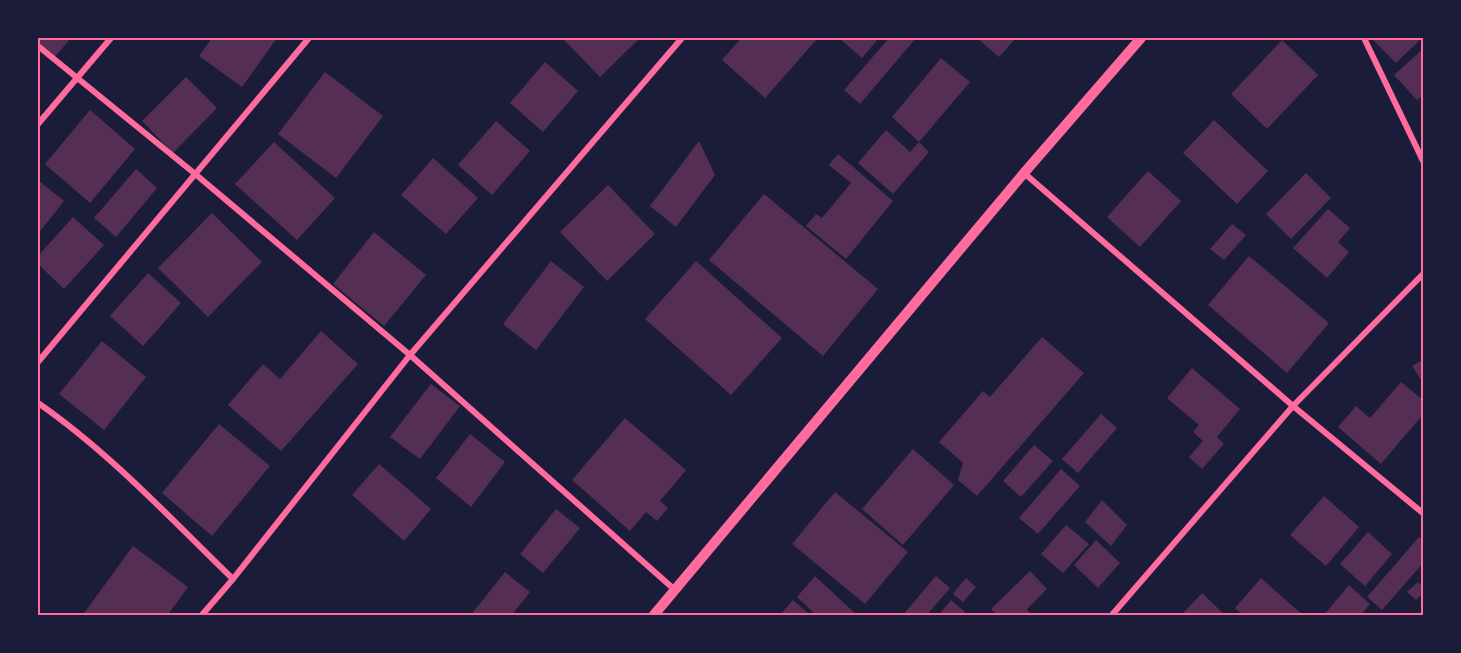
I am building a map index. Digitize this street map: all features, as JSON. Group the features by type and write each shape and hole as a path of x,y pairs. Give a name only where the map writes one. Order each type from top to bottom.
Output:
{"street":[{"path":"38,124 111,38"},
{"path":"38,362 309,38"},
{"path":"201,615 410,355 682,38"},
{"path":"653,615 1024,173 1141,38"},
{"path":"1364,38 1424,163"},
{"path":"38,46 410,355 675,590"},
{"path":"1024,173 1293,406 1424,514"},
{"path":"1111,615 1293,406 1424,273"},
{"path":"38,403 69,425 118,468 232,579"}],"building":[{"path":"38,38 71,38 54,58 38,43"},
{"path":"212,38 277,38 242,87 199,56"},
{"path":"566,38 640,38 600,77 564,40"},
{"path":"741,38 818,38 765,98 722,60"},
{"path":"839,38 879,38 862,58"},
{"path":"889,38 916,38 860,104 844,90"},
{"path":"977,38 1016,38 999,57"},
{"path":"1371,38 1422,38 1396,63"},
{"path":"1282,40 1318,75 1267,129 1231,94"},
{"path":"1424,48 1424,94 1417,100 1394,75"},
{"path":"941,58 970,82 919,142 892,117"},
{"path":"545,62 578,91 543,132 510,103"},
{"path":"325,72 383,116 336,178 278,134"},
{"path":"186,77 217,108 173,153 142,121"},
{"path":"90,110 135,149 90,203 45,164"},
{"path":"1214,120 1268,171 1237,204 1183,153"},
{"path":"496,121 530,151 492,195 458,165"},
{"path":"886,130 910,152 919,142 929,152 893,194 858,163"},
{"path":"699,141 715,175 676,227 650,206"},
{"path":"274,142 335,198 297,240 235,184"},
{"path":"838,154 893,201 846,259 806,226 816,214 822,218 851,183 829,165"},
{"path":"433,158 478,198 446,234 401,195"},
{"path":"136,169 157,188 116,237 94,218"},
{"path":"1148,171 1181,201 1140,247 1107,217"},
{"path":"1306,173 1331,198 1291,239 1266,214"},
{"path":"38,180 64,201 38,234"},
{"path":"608,185 655,234 607,281 560,232"},
{"path":"764,194 878,289 823,356 709,260"},
{"path":"1328,209 1350,228 1338,242 1349,252 1327,278 1293,248"},
{"path":"212,213 262,262 208,317 158,268"},
{"path":"73,217 104,245 64,289 38,264 38,256"},
{"path":"1232,224 1246,235 1224,260 1210,249"},
{"path":"374,232 426,275 384,326 333,284"},
{"path":"1249,256 1329,323 1287,373 1208,305"},
{"path":"551,261 584,287 536,350 503,324"},
{"path":"696,261 782,338 731,395 645,319"},
{"path":"148,273 181,303 143,346 110,316"},
{"path":"321,331 358,364 281,451 228,405 263,364 280,379"},
{"path":"1042,337 1084,373 977,496 958,480 963,463 939,442 983,391 990,397"},
{"path":"102,341 146,377 104,430 59,394"},
{"path":"1424,359 1424,384 1412,366"},
{"path":"1192,368 1240,409 1217,437 1224,444 1202,469 1189,457 1203,441 1193,432 1199,425 1167,398"},
{"path":"1401,382 1424,401 1424,413 1381,464 1338,427 1356,406 1370,418"},
{"path":"431,384 460,406 420,459 390,437"},
{"path":"1101,414 1117,428 1078,473 1062,459"},
{"path":"625,418 686,470 660,501 668,508 657,521 646,512 630,531 572,480"},
{"path":"219,424 270,466 212,536 162,493"},
{"path":"470,434 505,462 471,507 436,478"},
{"path":"1034,445 1053,461 1021,497 1003,481"},
{"path":"913,449 954,485 903,545 862,509"},
{"path":"379,464 431,509 404,541 352,495"},
{"path":"1061,469 1080,486 1038,534 1019,518"},
{"path":"835,492 908,552 865,604 792,544"},
{"path":"1324,496 1359,527 1326,566 1290,535"},
{"path":"1102,500 1127,525 1111,546 1085,522"},
{"path":"556,509 580,528 543,573 520,554"},
{"path":"1066,525 1089,544 1063,573 1041,554"},
{"path":"1368,532 1392,554 1365,586 1340,564"},
{"path":"1419,537 1424,541 1424,562 1382,610 1367,597"},
{"path":"1096,540 1120,563 1098,588 1074,565"},
{"path":"133,546 188,587 167,616 82,616"},
{"path":"1030,571 1047,589 1027,609 1032,616 997,616 991,609"},
{"path":"505,572 530,592 511,616 470,616"},
{"path":"815,576 858,616 817,616 797,597"},
{"path":"936,576 950,588 926,616 902,616"},
{"path":"966,578 976,587 963,602 953,594"},
{"path":"1261,578 1304,616 1244,616 1235,608"},
{"path":"1418,582 1424,592 1416,600 1407,592"},
{"path":"1349,585 1370,604 1360,616 1323,616"},
{"path":"1202,593 1226,616 1180,616"},
{"path":"793,600 811,616 779,616"},
{"path":"951,600 965,612 962,616 938,616"}]}
